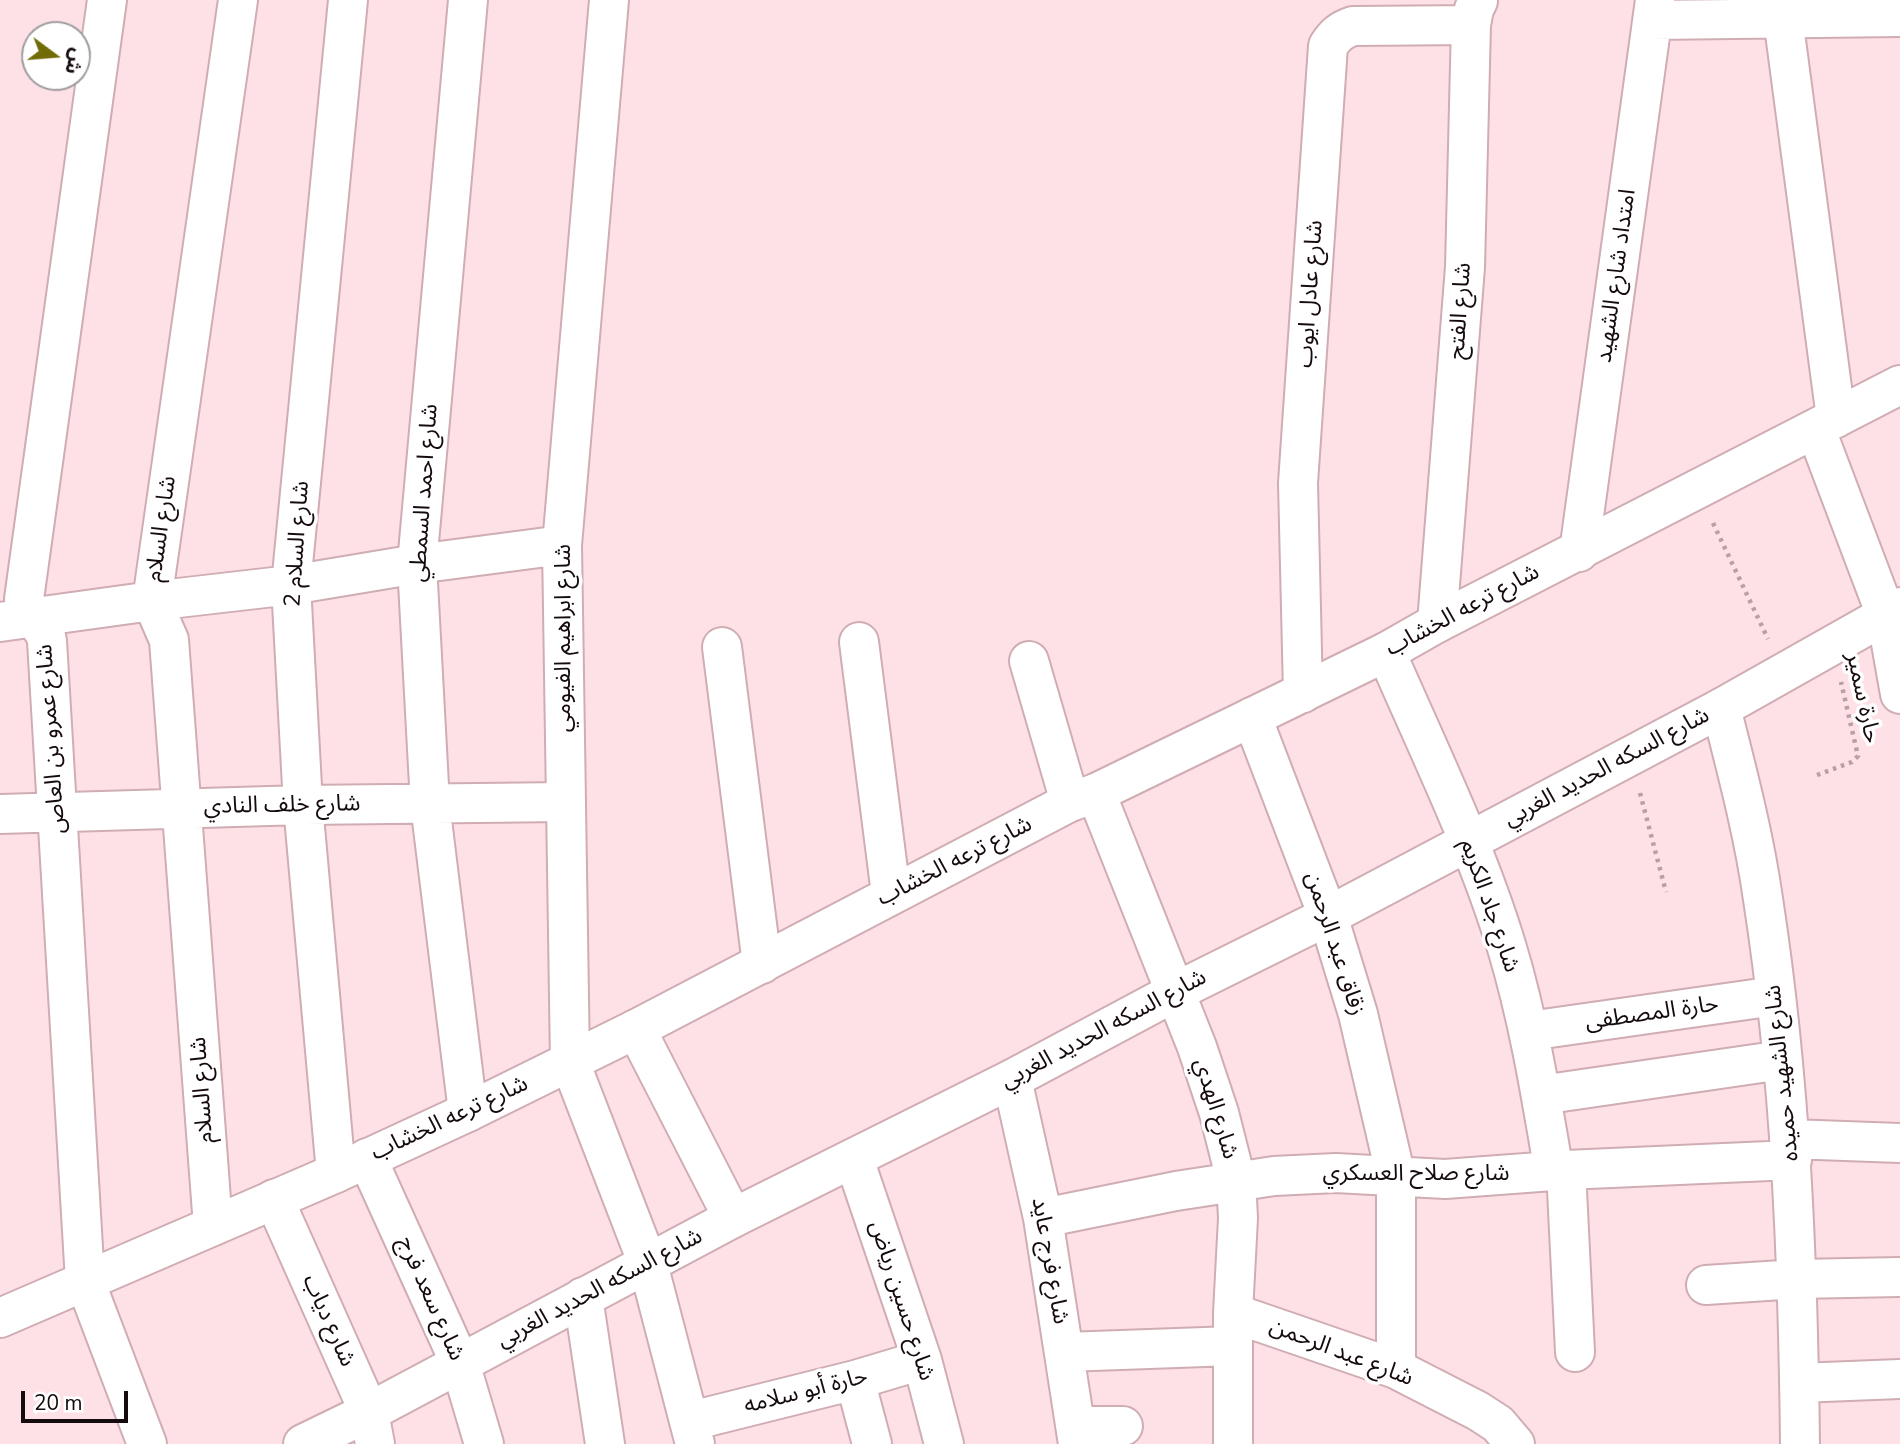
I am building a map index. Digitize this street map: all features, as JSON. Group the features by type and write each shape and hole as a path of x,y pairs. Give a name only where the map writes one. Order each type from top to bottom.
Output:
{"street":[{"name":"شارع عمرو بن العاص","path":"107,0 23,599 15,620 43,629 47,641 85,1281 147,1444"},
{"name":"شارع السلام","path":"213,1226 169,640 152,601 238,0"},
{"name":"شارع السلام 2","path":"348,0 291,585 303,805 351,1165"},
{"name":"شارع احمد السمطي","path":"468,0 417,564 430,804 468,1112"},
{"name":"شارع ابراهيم الفيومي","path":"609,0 562,545 570,1062 648,1264 693,1433"},
{"path":"1654,10 1783,18 1900,17"},
{"name":"امتداد شارع الشهيد","path":"1579,552 1654,10"},
{"name":"شارع الفتح","path":"1437,623 1465,267 1475,12"},
{"name":"شارع عادل ايوب","path":"1303,693 1298,483 1328,46 1343,29 1353,26 1475,12"},
{"path":"1783,18 1826,424 1893,611 1900,694"},
{"name":"شارع ترعه الخشاب","path":"0,1318 351,1165 570,1062 1083,797 1386,652 1437,623 1900,385"},
{"path":"15,620 291,585 417,564 562,545"},
{"name":"شارع السكه الحديد الغربي","path":"303,1444 372,1428 460,1363 733,1218 1012,1079 1175,992 1328,916 1721,708 1893,611"},
{"path":"859,642 891,894"},
{"path":"722,647 762,964"},
{"name":"شارع جاد الكريم","path":"1386,652 1468,842 1507,946 1560,1171 1576,1352"},
{"name":"شارع الهدي","path":"1029,661 1083,797 1175,992 1219,1113 1237,1180 1233,1444"},
{"name":"شارع الشهيد حميده","path":"1721,708 1753,842 1763,899 1782,1060 1791,1149 1800,1444"},
{"name":"زقاق عبد الرحمن","path":"1252,717 1328,916 1358,1014 1396,1177 1396,1369"},
{"name":"شارع خلف النادي","path":"0,814 303,805 565,802"},
{"name":"حارة المصطفى","path":"1529,1031 1775,996"},
{"path":"636,1029 733,1218"},
{"path":"1541,1096 1782,1060"},
{"name":"شارع فرج عايد","path":"1012,1079 1043,1218 1077,1435"},
{"name":"شارع صلاح العسكري","path":"1043,1218 1237,1180 1325,1174 1477,1178 1791,1149 1900,1143"},
{"name":"شارع حسين رياض","path":"854,1159 922,1360 944,1444"},
{"name":"شارع سعد فرج","path":"351,1165 460,1363 484,1444"},
{"name":"شارع دياب","path":"274,1199 372,1428"},
{"path":"1706,1285 1797,1279 1900,1277"},
{"path":"583,1297 605,1444"},
{"path":"1065,1352 1233,1330"},
{"name":"شارع عبد الرحمن","path":"1233,1330 1396,1369 1478,1410 1498,1424 1515,1444"},
{"name":"حارة أبو سلامه","path":"693,1433 922,1360"},
{"path":"1799,1383 1900,1379"},
{"path":"855,1380 872,1444"},
{"path":"1077,1435 1123,1426"}],"path":[{"path":"1698,491 1784,673"},
{"name":"حارة سمير","path":"1817,775 1852,762 1858,756 1832,644"},
{"path":"1630,755 1666,892"}]}
